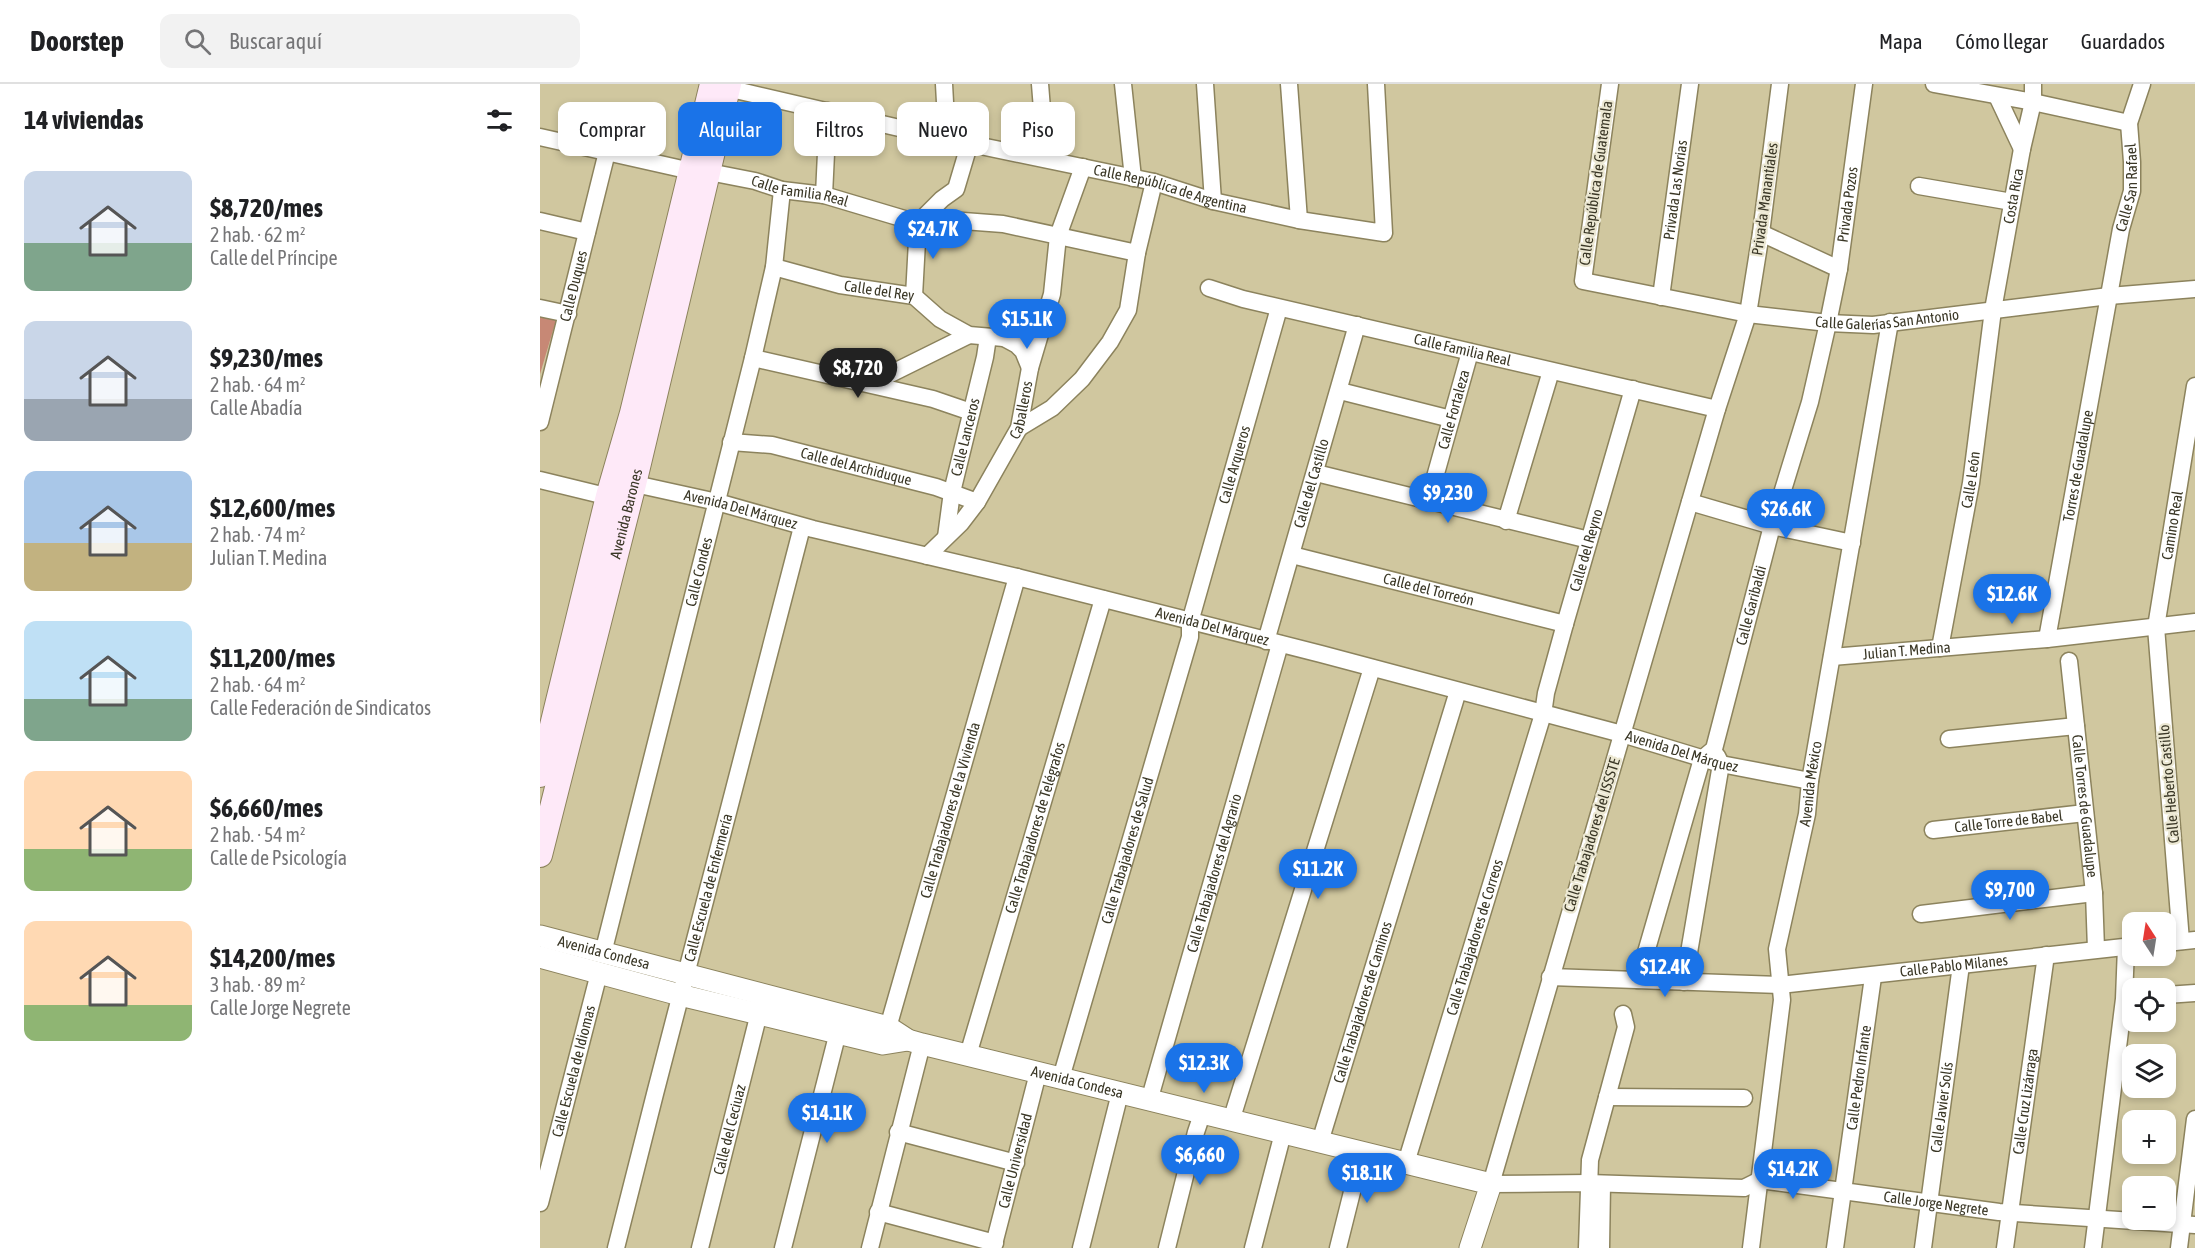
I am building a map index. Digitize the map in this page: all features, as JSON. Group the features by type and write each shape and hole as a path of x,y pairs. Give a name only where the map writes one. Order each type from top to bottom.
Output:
{"main road":[{"name":"Avenida Barones","path":"540,855 569,700 700,172 718,85"},
{"name":"Avenida Barones","path":"540,775 569,700"}],"street":[{"path":"944,84 945,102"},
{"path":"1040,84 1046,159"},
{"path":"1124,84 1133,178"},
{"path":"1204,84 1213,201"},
{"path":"1289,84 1299,220"},
{"name":"Calle República de Argentina","path":"989,146 1154,182 1213,201 1299,220 1384,233 1376,84"},
{"name":"Calle República de Guatemala","path":"1583,282 1610,84"},
{"name":"Privada Las Norias","path":"1661,297 1690,84"},
{"name":"Privada Manantiales","path":"1748,314 1780,84"},
{"name":"Privada Pozos","path":"1828,323 1839,268 1864,84"},
{"path":"1934,84 2129,123"},
{"name":"Costa Rica","path":"1993,310 2022,149 2033,102 2033,84"},
{"name":"Calle San Rafael","path":"2109,295 2121,229 2132,191 2129,123 2142,84"},
{"name":"Calle República de Argentina","path":"718,85 794,103"},
{"path":"1997,96 2022,149"},
{"name":"Calle Familia Real","path":"540,137 558,141"},
{"name":"Calle Duques","path":"540,422 606,156"},
{"name":"Calle Familia Real","path":"626,156 755,181 782,190 824,195 918,223 950,220 1003,224 1137,253"},
{"path":"824,195 826,156"},
{"path":"914,296 918,223 942,199 956,189 966,156"},
{"name":"Caballeros","path":"927,556 977,502 1019,428 1030,368 1052,294 1058,236 1083,167"},
{"path":"1019,428 1052,408 1082,379 1110,342 1128,310 1137,253 1154,182"},
{"path":"1919,186 2012,202"},
{"name":"Calle Condes","path":"601,963 753,358 774,267 782,190"},
{"path":"540,221 587,232"},
{"path":"1761,233 1839,268"},
{"name":"Calle del Rey","path":"774,267 840,285 914,296 940,319 969,335 996,337"},
{"path":"2187,290 2195,274"},
{"name":"Calle Galerías San Antonio","path":"1583,282 1748,314 1828,323 1873,325 2109,295 2187,290"},
{"name":"Calle Familia Real","path":"1209,288 1279,308 1717,409"},
{"name":"Torres de Guadalupe","path":"2047,639 2109,295"},
{"path":"540,308 568,314"},
{"name":"Calle Arqueros","path":"1190,622 1279,308"},
{"name":"Calle León","path":"1940,648 1971,483 1993,310"},
{"name":"Calle Trabajadores del ISSSTE","path":"1491,1184 1717,409 1748,314"},
{"name":"Avenida México","path":"1751,1248 1782,1000 1777,949 1807,814 1810,781 1890,322"},
{"name":"Calle Garibaldi","path":"1638,980 1712,757 1772,526 1810,402 1828,323"},
{"name":"Calle del Castillo","path":"1273,643 1292,555 1357,325"},
{"path":"996,337 1041,328"},
{"path":"870,384 969,335"},
{"path":"996,337 1017,345 1023,351 1030,368"},
{"name":"Calle Lanceros","path":"946,537 952,492 971,412 985,357 996,337"},
{"name":"Calle Fortaleza","path":"1428,502 1470,352"},
{"path":"753,358 933,399 971,412"},
{"path":"1506,521 1551,371"},
{"name":"Camino Real","path":"2157,627 2195,386"},
{"name":"Calle del Reyno","path":"1543,714 1546,693 1565,624 1633,389"},
{"path":"1340,391 1451,419"},
{"name":"Calle del Archiduque","path":"731,442 772,445 952,492 977,502"},
{"path":"1316,473 1589,540"},
{"name":"Avenida Del Márquez","path":"540,480 717,502 802,526 1017,577 1622,735 1810,781"},
{"path":"1690,502 1772,526 1852,543"},
{"name":"Calle Escuela de Enfermería","path":"616,1248 802,526"},
{"name":"Calle del Torreón","path":"1292,555 1565,624"},
{"name":"Calle Trabajadores de la Vivienda","path":"886,1036 1017,577"},
{"name":"Calle Trabajadores de Telégrafos","path":"968,1056 1103,599"},
{"name":"Calle Trabajadores de Salud","path":"1061,1078 1190,637 1190,622"},
{"name":"Julian T. Medina","path":"1832,657 2047,639 2195,622"},
{"name":"Calle Heberto Castillo","path":"2157,627 2181,941"},
{"name":"Calle Trabajadores del Agrario","path":"1149,1101 1273,643"},
{"name":"Calle Torres de Guadalupe","path":"2069,661 2094,893 2096,950"},
{"path":"1231,1121 1372,668"},
{"name":"Calle Trabajadores de Caminos","path":"1320,1143 1458,691"},
{"name":"Calle Trabajadores de Correos","path":"1406,1163 1543,714"},
{"path":"1948,739 2076,726"},
{"name":"Calle Garibaldi","path":"1684,982 1712,757"},
{"name":"Calle Torre de Babel","path":"1933,830 2085,813"},
{"path":"1921,914 2094,893"},
{"name":"Avenida Condesa","path":"540,936 680,995 838,1032 886,1036"},
{"name":"Calle Pablo Milanes","path":"1550,977 1780,985 2122,947"},
{"name":"Calle Cruz Lizárraga","path":"2005,1248 2046,955"},
{"name":"Avenida Condesa","path":"540,957 686,974 886,1036 1491,1184"},
{"name":"Calle Escuela de Idiomas","path":"540,1203 601,963"},
{"name":"Calle Javier Solís","path":"1923,1248 1961,965"},
{"name":"Calle Pedro Infante","path":"1835,1248 1873,976"},
{"path":"2176,994 2195,993"},
{"name":"Calle del Ceciuaz","path":"700,1248 759,1013"},
{"path":"1601,1248 1595,1184 1590,1160 1626,1027 1623,1014"},
{"path":"783,1248 838,1032"},
{"path":"2093,1248 2124,1032"},
{"path":"870,1248 898,1132 915,1042"},
{"name":"Calle Universidad","path":"994,1245 1038,1073"},
{"path":"1081,1248 1120,1093"},
{"path":"1607,1097 1744,1098"},
{"path":"1167,1248 1202,1114"},
{"path":"2179,1248 2188,1224 2195,1119"},
{"path":"898,1132 1016,1163"},
{"path":"1253,1248 1283,1133"},
{"path":"1338,1248 1362,1152"},
{"name":"Calle Jorge Negrete","path":"1491,1184 1744,1188 1760,1180 2009,1212 2188,1224"},
{"path":"1470,1248 1491,1184"},
{"path":"1587,1248 1595,1184"},
{"path":"878,1212 994,1245"}],"shaded area":[{"path":"540,313 557,317 540,374"}]}
